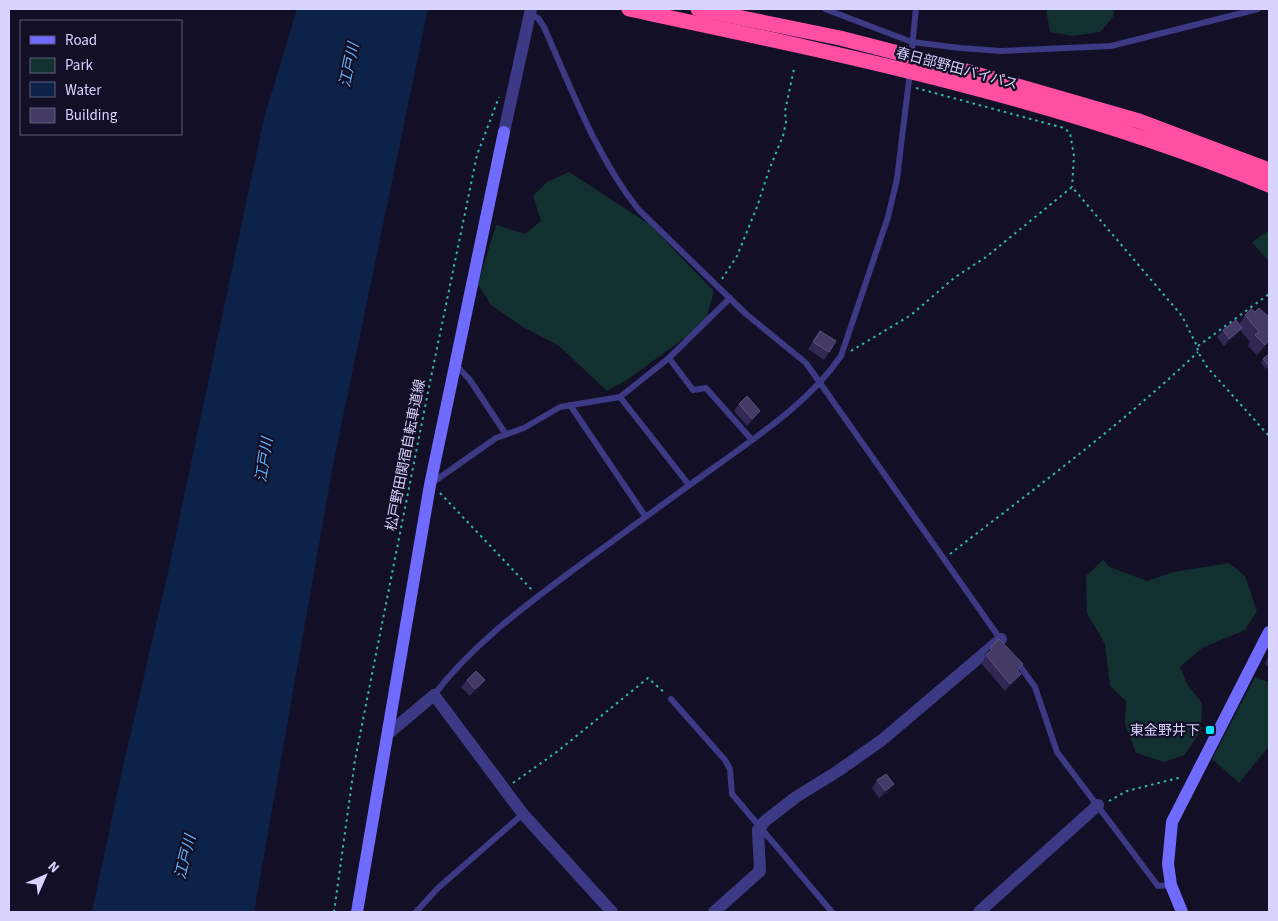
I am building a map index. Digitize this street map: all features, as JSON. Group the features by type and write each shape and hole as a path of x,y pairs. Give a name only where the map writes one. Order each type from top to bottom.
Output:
{"highway":[{"name":"春日部野田バイパス","path":"628,9 836,53 911,64 1139,121 1269,170"},
{"name":"春日部野田バイパス","path":"698,9 840,38 911,64 1134,134 1269,186"}],"street":[{"path":"357,912 431,484 531,11"},
{"path":"1182,912 1171,885 1168,846 1172,822 1269,632"},
{"path":"714,912 760,870 758,830 775,811 882,740 1004,643"},
{"path":"389,733 434,695 523,814 612,912"},
{"path":"979,912 1099,806"}],"lane":[{"path":"825,9 911,64"},
{"path":"434,695 449,675 537,596 777,422 821,383 842,356 888,217 897,179 916,9"},
{"path":"911,64 960,48 1001,51 1111,46 1258,9"},
{"path":"531,11 544,27 581,110 626,194 638,209 730,298 806,363 1004,643"},
{"path":"431,484 505,433 524,428 560,407 620,397 669,358 730,298"},
{"path":"669,358 693,390 706,388 752,440"},
{"path":"456,365 470,380 505,433"},
{"path":"620,397 689,485"},
{"path":"570,404 645,516"},
{"path":"1012,655 1034,687 1057,752 1158,886 1171,885"},
{"path":"671,699 725,760 730,769 732,794 832,912"},
{"path":"416,912 438,888 523,814"}],"path":[{"path":"911,64 1064,128 1070,133 1074,156 1072,187 1182,316 1198,346 1198,352 1216,378 1269,436"},
{"path":"717,285 737,256 758,207 769,170 783,136 786,122 785,111 794,69"},
{"name":"松戸野田関宿自転車道線","path":"334,912 356,760 435,358 477,155 500,93"},
{"path":"842,356 911,315 954,278 986,257 1072,187"},
{"path":"1198,346 1269,294"},
{"path":"944,559 1098,441 1161,388 1198,352"},
{"path":"431,484 537,596"},
{"path":"505,789 558,751 648,678 671,699"},
{"path":"1099,806 1127,791 1196,772"}],"green space":[{"path":"1046,9 1114,9 1113,17 1100,32 1074,36 1050,32"},
{"path":"569,172 649,224 714,291 705,323 627,380 607,391 559,346 523,327 491,305 478,284 496,225 525,234 541,221 533,196 547,182"},
{"path":"1269,230 1269,260 1268,261 1252,242"},
{"path":"1103,560 1110,567 1147,581 1173,572 1229,563 1245,576 1257,611 1245,630 1202,648 1180,667 1187,684 1202,703 1201,731 1184,755 1164,762 1136,753 1125,724 1126,701 1110,686 1105,644 1087,613 1086,576"},
{"path":"1255,677 1269,682 1269,746 1239,783 1212,759"}],"water":[{"name":"江戸川","path":"297,9 428,9 333,465 254,912 92,912 168,572 264,118"}],"building":[{"path":"1259,308 1269,317 1269,340 1265,345 1255,335 1259,332 1245,315 1251,309 1255,312"},
{"path":"1236,320 1242,328 1229,339 1223,330"},
{"path":"820,331 836,341 829,352 813,342"},
{"path":"1269,354 1269,366 1263,359"},
{"path":"747,396 760,411 752,419 739,404"},
{"path":"999,639 1023,664 1017,670 1021,674 1010,684 986,655 992,650 990,648"},
{"path":"476,671 485,680 475,689 467,680"},
{"path":"886,774 894,784 885,791 877,780"}],"place":[{"name":"東金野井下","path":"1210,730"}]}
